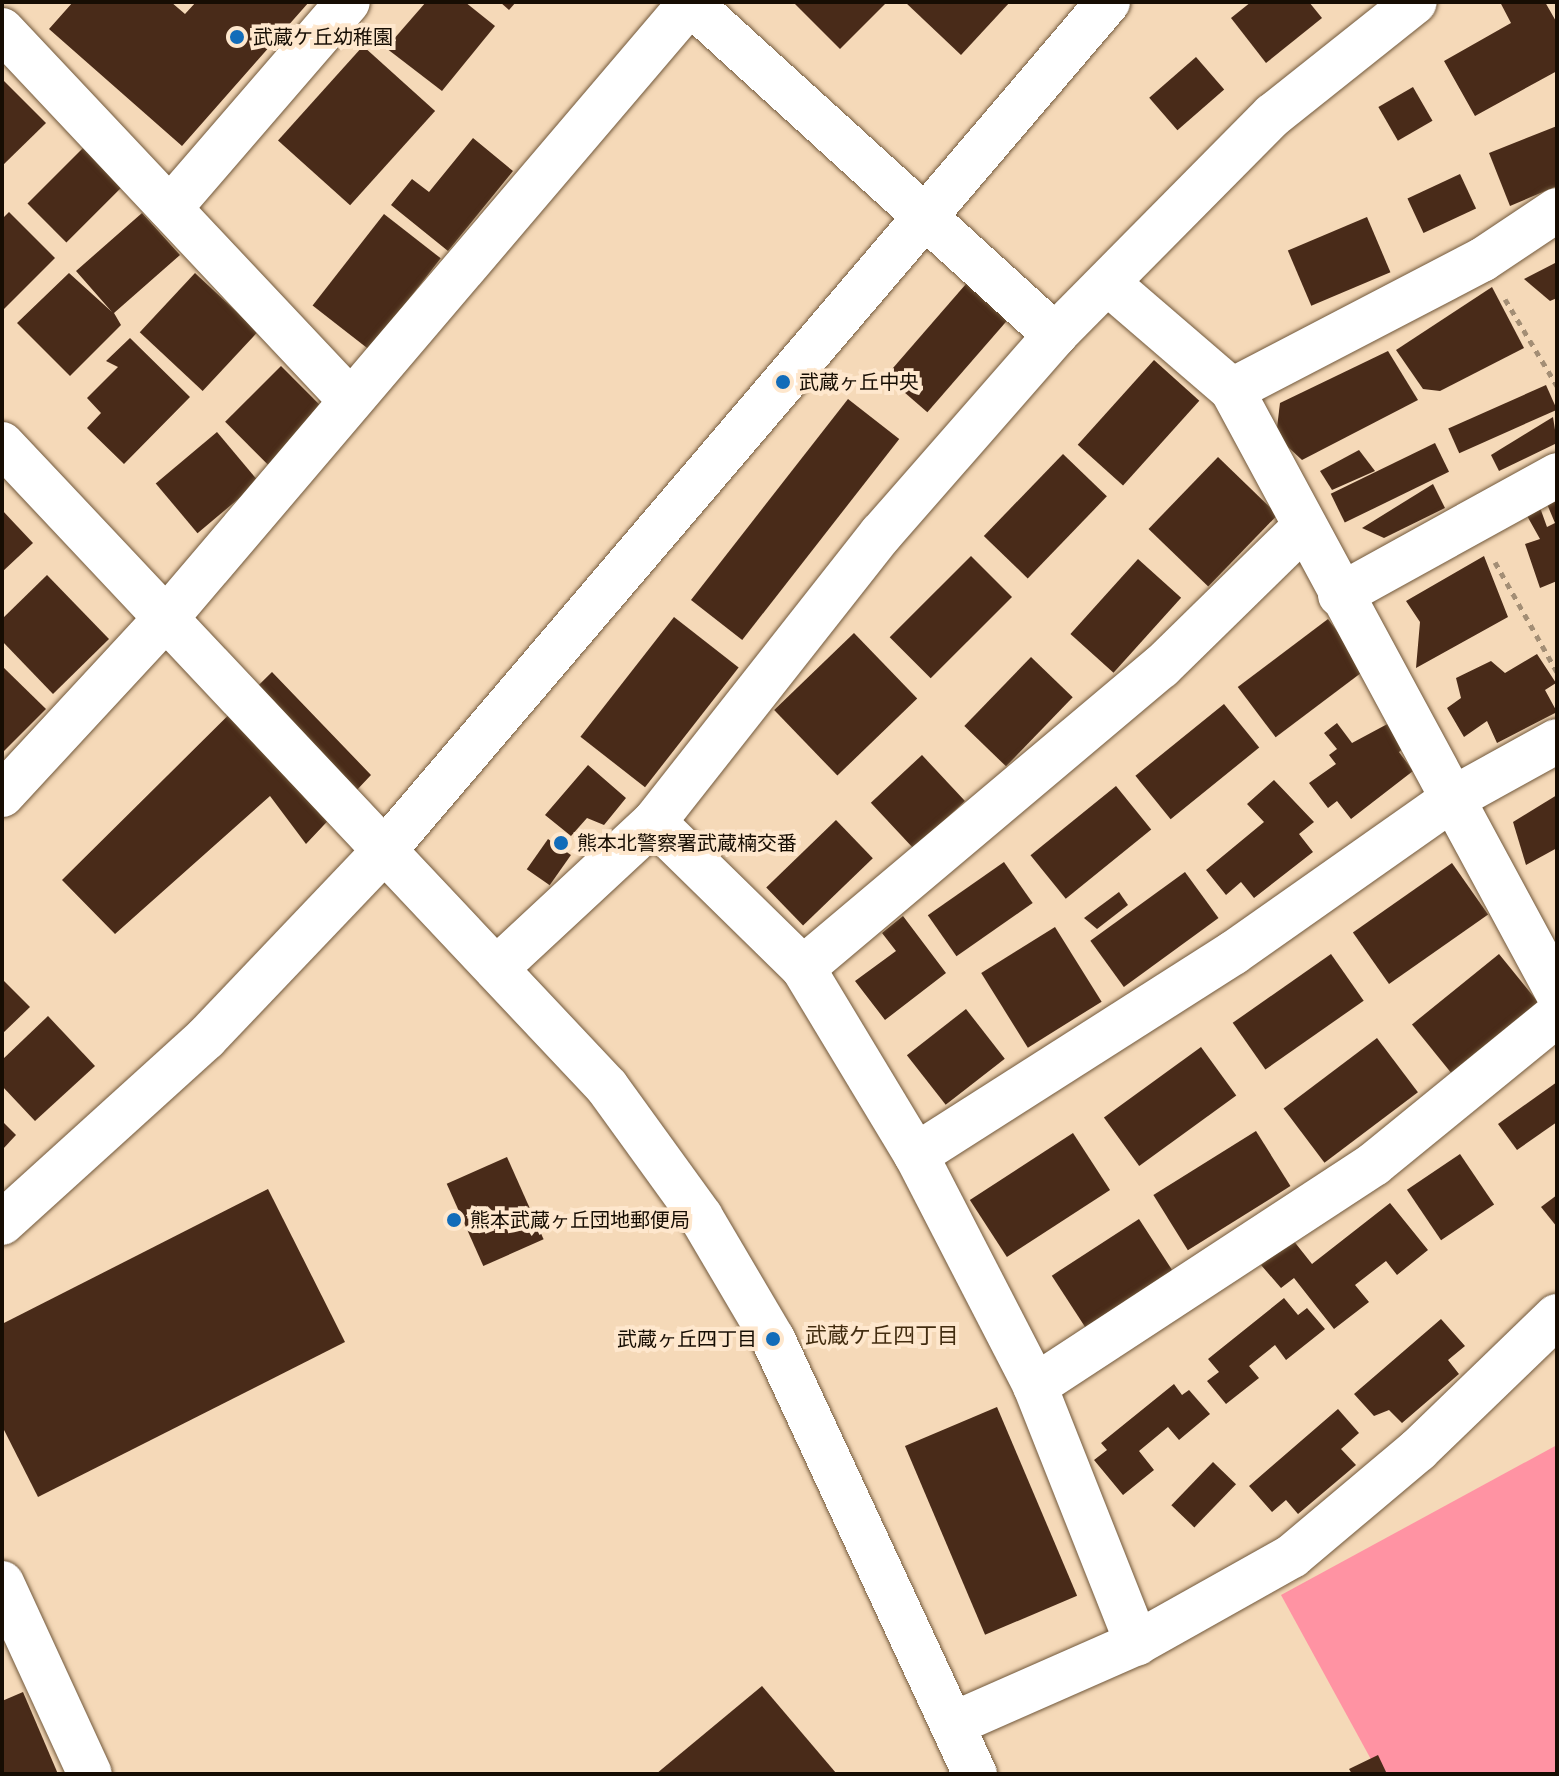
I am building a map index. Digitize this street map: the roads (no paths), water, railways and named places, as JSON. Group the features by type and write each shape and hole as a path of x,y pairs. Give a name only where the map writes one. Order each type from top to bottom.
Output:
{"street":[{"path":"170,208 348,2"},
{"path":"2,795 168,616 690,2 1055,335"},
{"path":"2,1223 206,1038 384,851 1108,2"},
{"path":"499,966 654,822 881,534 1055,335 1110,285 1273,115 1415,2"},
{"path":"2,30 351,401"},
{"path":"1232,390 1482,260 1557,210"},
{"path":"1110,285 1232,390 1303,528 1557,992"},
{"path":"2,444 168,616 384,851 499,966 607,1087 701,1217 773,1339 975,1774"},
{"path":"1340,595 1557,475"},
{"path":"803,968 1161,667 1303,528"},
{"path":"916,1155 1233,953 1452,799 1557,741"},
{"path":"654,822 803,968 916,1155 1035,1386 1137,1643"},
{"path":"1035,1386 1374,1164 1557,1015"},
{"path":"953,1724 1137,1643 1292,1556 1418,1450 1557,1316"},
{"path":"3,1585 90,1774"}],"place":[{"name":"武蔵ケ丘幼稚園","path":"237,37"},
{"name":"武蔵ヶ丘中央","path":"783,382"},
{"name":"熊本北警察署武蔵楠交番","path":"561,843"},
{"name":"熊本武蔵ヶ丘団地郵便局","path":"454,1220"},
{"name":"武蔵ヶ丘四丁目","path":"773,1339"}],"district":[{"name":"武蔵ケ丘四丁目","path":"882,1336"}]}
